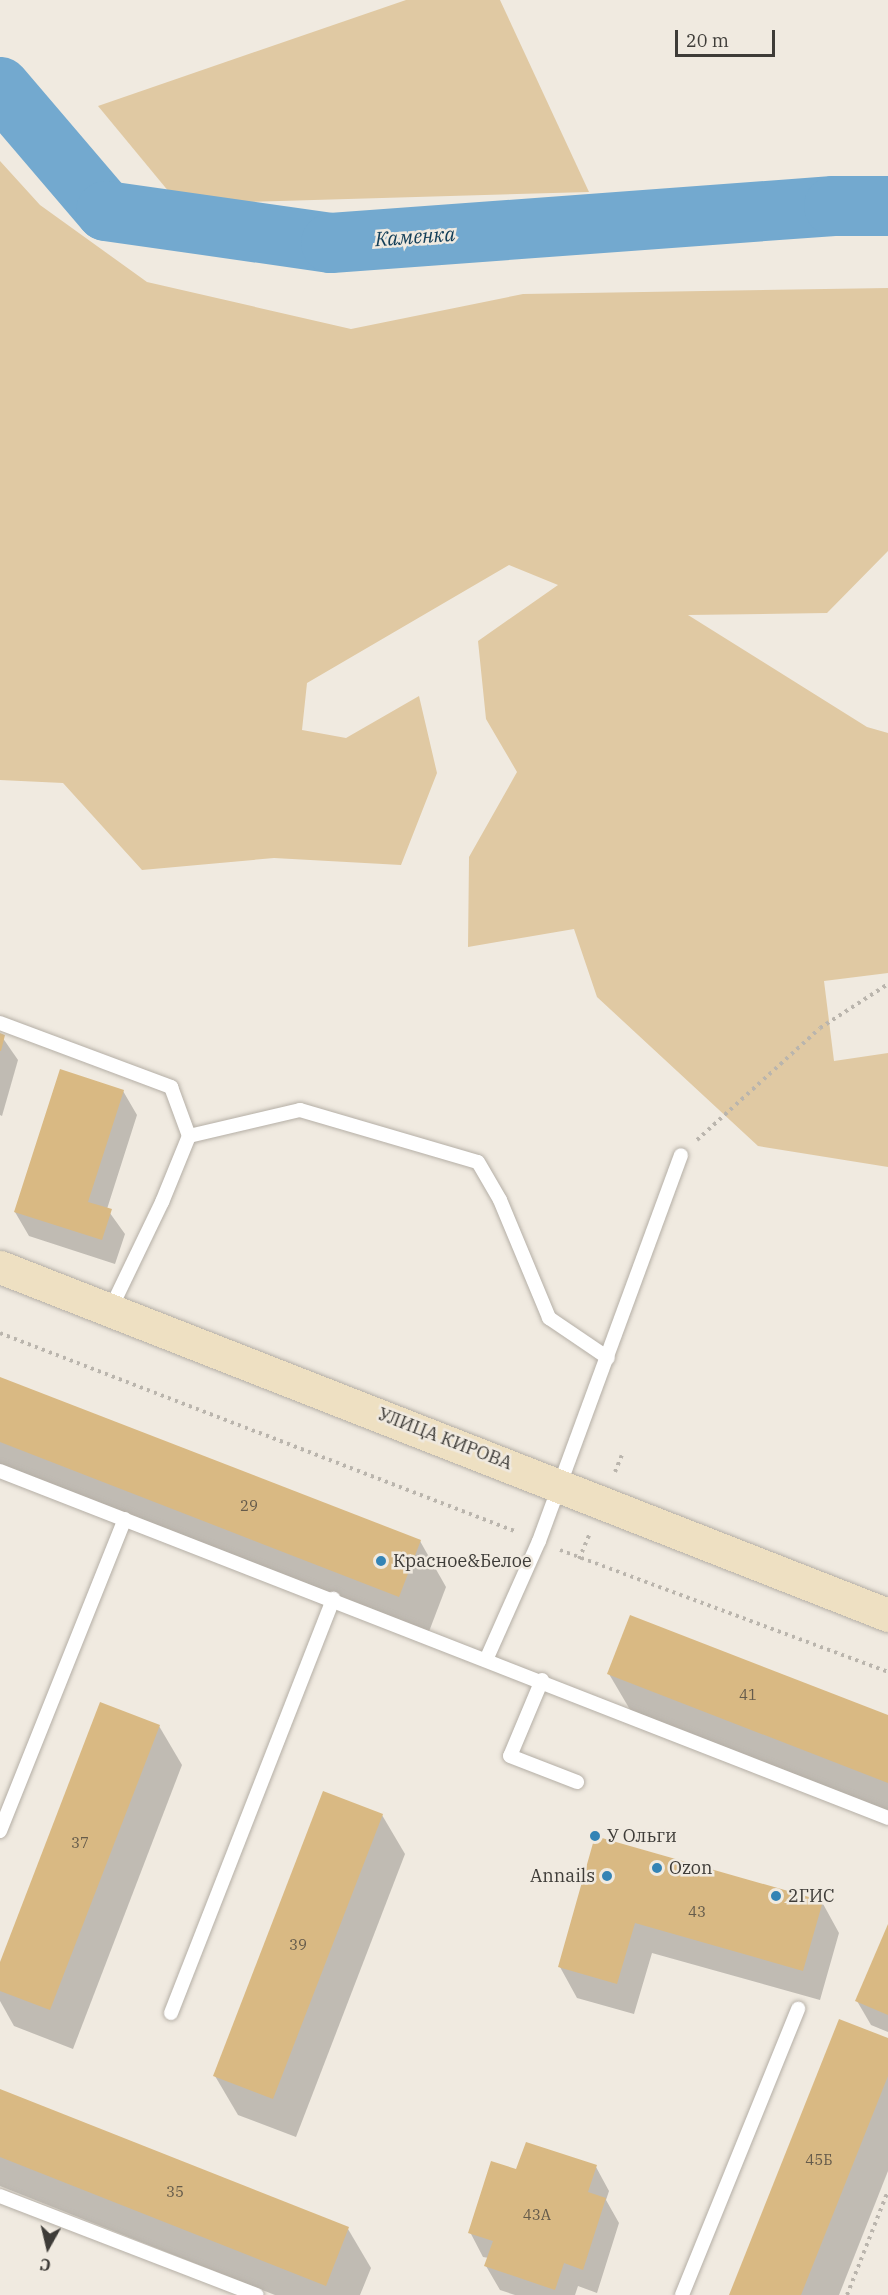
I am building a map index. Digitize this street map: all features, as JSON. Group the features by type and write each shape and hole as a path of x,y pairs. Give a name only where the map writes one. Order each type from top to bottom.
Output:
{"street":[{"name":"УЛИЦА КИРОВА","path":"0,1267 558,1483 888,1615"}],"lane":[{"path":"0,1023 171,1087 189,1136 110,1310"},
{"path":"189,1136 300,1110 478,1162 500,1200 549,1318 608,1358"},
{"path":"486,1660 538,1541 558,1483 608,1358 681,1155"},
{"path":"0,1471 542,1680 888,1818"},
{"path":"0,1831 125,1519"},
{"path":"171,2013 333,1599"},
{"path":"542,1680 510,1756 577,1782"},
{"path":"682,2295 798,2009"},
{"path":"0,2196 257,2295"}],"path":[{"path":"681,1155 820,1028 888,984"},
{"path":"0,1333 538,1541 888,1672"},
{"path":"848,2295 888,2191"}],"shaded area":[{"path":"406,0 500,0 589,192 179,204 98,106"},
{"path":"0,161 40,205 147,282 351,329 523,294 888,288 888,551 827,613 688,615 867,727 888,733 888,973 824,981 834,1061 888,1053 888,1167 758,1146 597,997 574,929 468,947 469,857 517,772 486,719 478,641 558,585 509,565 307,683 302,730 346,738 419,696 437,773 401,865 274,858 142,870 63,783 0,780"}],"building":[{"path":"0,1033 5,1035 1,1051 0,1051"},
{"path":"60,1069 124,1090 88,1202 112,1209 102,1240 14,1212"},
{"path":"0,1377 421,1540 399,1597 0,1442"},
{"path":"630,1615 888,1715 888,1783 607,1674"},
{"path":"100,1702 160,1725 50,2010 0,1991 0,1962"},
{"path":"323,1791 383,1814 273,2099 213,2076"},
{"path":"595,1836 823,1901 803,1971 635,1923 617,1984 558,1967"},
{"path":"888,1924 888,2015 855,2001"},
{"path":"839,2019 888,2038 888,2076 801,2295 729,2295"},
{"path":"0,2089 349,2227 326,2286 0,2157"},
{"path":"526,2142 597,2165 588,2192 606,2198 583,2270 564,2263 555,2290 484,2266 493,2241 468,2233 491,2161 516,2169"}],"waterway":[{"name":"Каменка","path":"0,87 106,211 331,243 834,206 888,206"}],"place":[{"name":"Красное&Белое","path":"381,1561"},
{"name":"У Ольги","path":"595,1836"},
{"name":"Ozon","path":"657,1868"},
{"name":"Annails","path":"607,1876"},
{"name":"2ГИС","path":"776,1896"}]}
